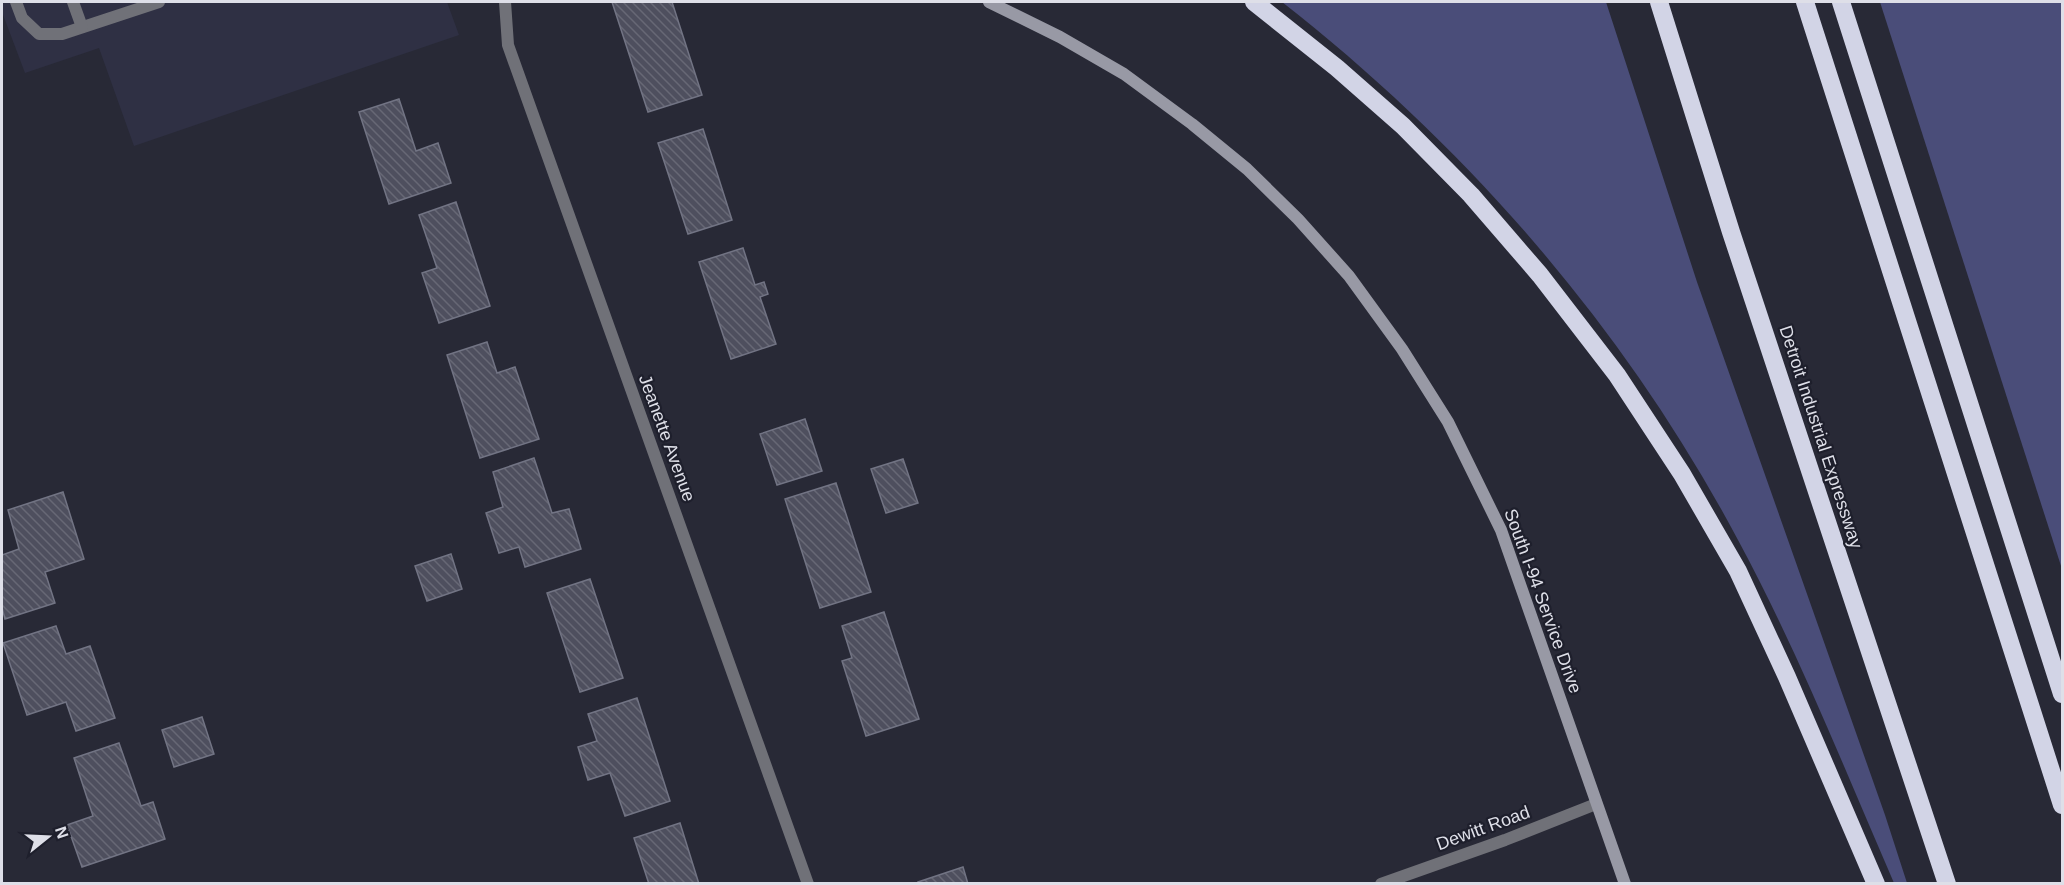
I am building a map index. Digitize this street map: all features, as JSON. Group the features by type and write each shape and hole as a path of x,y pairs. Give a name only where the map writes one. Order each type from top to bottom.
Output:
{"highway":[{"path":"1254,2 1403,126 1471,195 1540,275 1617,375 1682,474 1738,571 1787,677 1876,884"},
{"name":"Detroit Industrial Expressway","path":"1659,2 1731,232 1947,884"},
{"path":"1805,2 2062,805"},
{"path":"1841,2 2062,694"}],"street":[{"path":"16,2 22,18 39,34 62,34 159,2"},
{"path":"73,2 82,27"},
{"name":"Jeanette Avenue","path":"505,2 508,45 808,884"},
{"name":"South I-94 Service Drive","path":"989,2 1060,37 1124,74 1192,124 1247,169 1298,219 1349,276 1402,349 1448,422 1501,530 1625,884"},
{"name":"Dewitt Road","path":"1381,884 1596,804"}],"shaded area":[{"path":"2,2 447,2 459,35 134,146 99,48 25,73 2,12"},
{"path":"1282,2 1606,2 1697,282 1907,883 1894,883 1820,710 1760,582 1694,463 1646,388 1594,316 1538,247 1479,181 1417,118 1351,58"},
{"path":"1880,2 2062,2 2062,569"}],"building":[{"path":"612,2 672,2 702,95 648,112"},
{"path":"399,99 416,151 438,143 451,183 389,204 359,112"},
{"path":"703,129 732,220 688,234 658,143"},
{"path":"456,202 490,306 439,323 422,273 437,268 419,215"},
{"path":"743,248 755,285 764,282 768,294 760,297 776,344 731,359 699,262"},
{"path":"487,342 497,373 515,367 539,439 480,458 447,355"},
{"path":"805,419 822,471 777,485 760,434"},
{"path":"534,458 552,513 569,509 581,549 525,567 519,547 499,553 486,513 503,507 493,472"},
{"path":"903,459 918,503 886,513 871,469"},
{"path":"836,483 871,592 820,608 785,499"},
{"path":"63,492 84,559 45,572 55,603 5,619 2,608 2,555 19,549 8,510"},
{"path":"451,554 462,589 427,601 415,566"},
{"path":"590,579 623,678 580,692 547,593"},
{"path":"884,612 919,719 866,736 842,661 852,658 842,626"},
{"path":"56,626 66,654 90,646 115,718 76,731 66,702 27,715 3,643"},
{"path":"637,698 670,801 625,816 610,773 588,780 578,747 597,741 588,714"},
{"path":"202,717 214,754 174,767 162,730"},
{"path":"119,743 141,806 153,802 165,839 82,867 67,825 93,816 74,758"},
{"path":"680,823 699,884 649,884 634,838"},
{"path":"963,867 968,884 919,884 918,882"}]}
